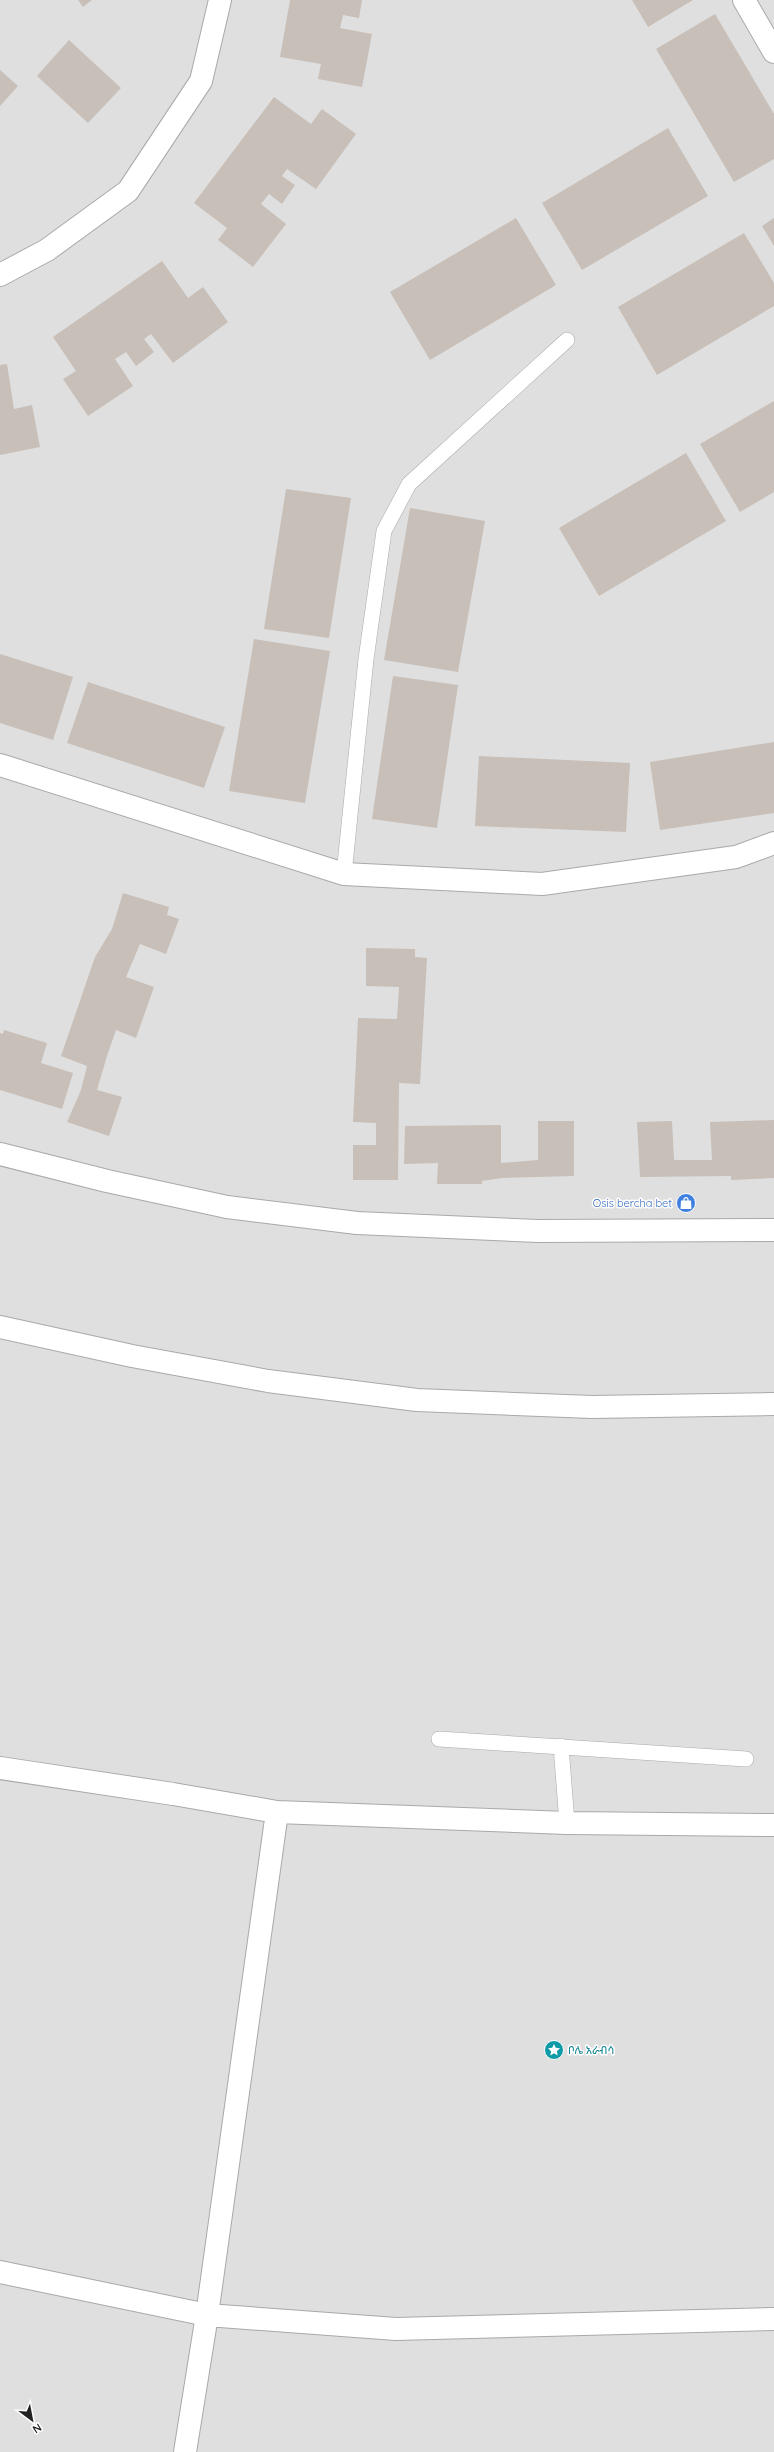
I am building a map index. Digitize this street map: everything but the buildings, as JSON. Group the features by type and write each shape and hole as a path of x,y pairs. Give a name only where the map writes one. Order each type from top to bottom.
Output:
{"street":[{"path":"0,275 47,250 128,191 201,81 220,0"},
{"path":"744,0 774,52"},
{"path":"0,765 344,874 542,884 736,857 774,843"},
{"path":"0,1154 106,1181 227,1207 357,1223 538,1231 774,1230"},
{"path":"0,1327 132,1356 268,1381 417,1400 592,1406 774,1404"},
{"path":"0,1768 173,1794 277,1812 567,1823 774,1825"},
{"path":"185,2452 207,2315 277,1812"},
{"path":"0,2272 207,2315 396,2329 774,2318"}],"lane":[{"path":"344,874 366,659 384,531 409,484 567,340"},
{"path":"439,1739 746,1759"},
{"path":"561,1746 567,1823"}],"shaded area":[{"path":"0,0 774,0 774,2452 0,2452"}],"place":[{"name":"Osis bercha bet","path":"686,1203"},
{"name":"ቦሌ አራብሳ","path":"554,2050"}]}
